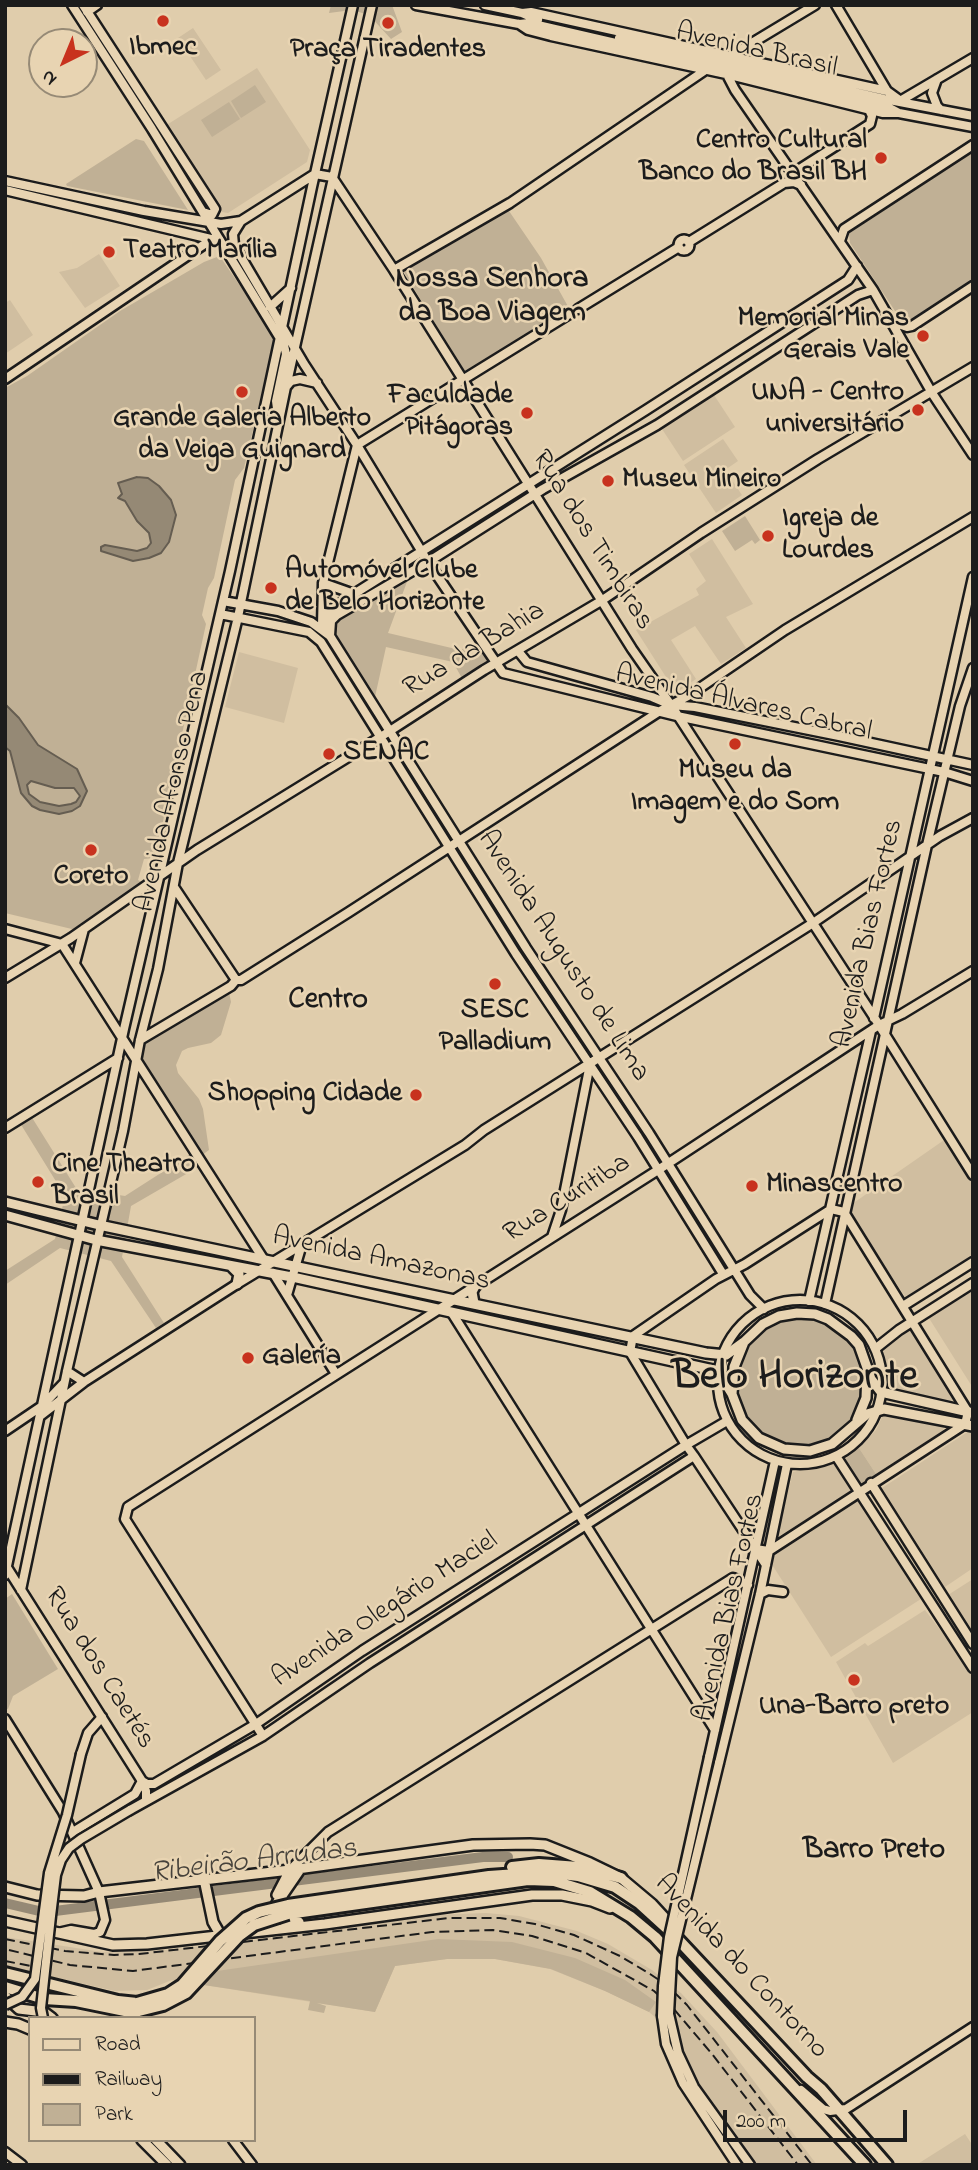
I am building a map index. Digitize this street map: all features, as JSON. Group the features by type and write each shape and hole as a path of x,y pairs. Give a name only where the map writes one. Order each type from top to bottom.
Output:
{"highway":[{"path":"489,1876 512,1867 539,1864 578,1867 621,1878"},
{"name":"Avenida do Contorno","path":"5,1986 34,1997 76,2001 105,2008 138,2007 182,1985 220,1941 246,1918 259,1912 285,1886 556,1872 590,1879 624,1892 673,1934 821,2089 887,2165"},
{"name":"Avenida do Contorno","path":"285,1886 528,1880 554,1881 577,1886 605,1900 655,1937 865,2165"},
{"name":"Avenida do Contorno","path":"5,1973 138,2007"}],"main road":[{"name":"Avenida Amazonas","path":"5,1202 99,1226 722,1355"},
{"name":"Avenida Amazonas","path":"5,1215 96,1240 260,1270 718,1371"},
{"path":"230,1265 239,1273 237,1284"},
{"path":"474,1303 472,1292 475,1284"},
{"path":"722,1355 779,1316 815,1314 828,1319 859,1345 871,1379 881,1392 971,1412"},
{"path":"732,1394 734,1367 744,1342"},
{"path":"853,1426 866,1398 866,1364"},
{"path":"718,1371 749,1429 767,1443 784,1449 800,1451 822,1448 837,1441 867,1414 889,1409 969,1425"},
{"name":"Avenida do Contorno","path":"5,1887 37,1895 100,1897 204,1883 285,1886 473,1844 517,1843 545,1846 621,1878 669,1921 821,2089"},
{"path":"204,1883 209,1910 221,1936"},
{"path":"285,1886 277,1903 282,1920 325,1924"},
{"path":"252,1931 285,1886"},
{"name":"Avenida do Contorno","path":"5,1921 123,1945 325,1924 532,1895 562,1895 592,1901 631,1917"},
{"path":"5,1997 19,2009 44,2012 49,2016"},
{"path":"5,2022 28,2028"},
{"path":"144,2142 167,2165"},
{"path":"158,2142 180,2165"}],"street":[{"path":"73,7 97,5"},
{"name":"Avenida Afonso Pena","path":"6,1569 9,1545 37,1434 353,5"},
{"name":"Avenida Afonso Pena","path":"22,1590 64,1383 158,969 178,863 238,617 286,387 372,5"},
{"name":"Avenida Brasil","path":"416,5 725,63 973,116"},
{"name":"Avenida Brasil","path":"485,5 527,24 690,66 725,63 887,91 900,101"},
{"path":"394,270 510,203 691,82 815,5"},
{"path":"836,5 887,91"},
{"path":"73,7 215,209 212,215 204,212 217,240 261,304 281,339 286,354 276,401 279,425"},
{"path":"85,8 153,120"},
{"name":"Avenida Brasil","path":"527,24 531,12 884,105 898,113"},
{"path":"884,105 900,101 973,58"},
{"path":"725,63 795,176 873,290 932,393 973,455"},
{"name":"Avenida Brasil","path":"725,63 869,110 973,127"},
{"path":"690,66 691,82"},
{"path":"937,79 932,93 941,110"},
{"path":"795,176 798,170 870,124 872,116 869,110"},
{"path":"840,241 844,229 973,145"},
{"path":"784,183 789,174 789,166"},
{"path":"5,190 30,190 221,224 241,221 315,174 332,177"},
{"name":"Rua dos Timbiras","path":"332,177 394,270 601,601 813,923 874,1024 885,1036 973,1175"},
{"path":"5,181 234,245"},
{"path":"321,642 325,614 323,583 357,445 679,247 681,240 689,242 784,183 794,182 801,185"},
{"path":"241,221 233,234 234,245 295,349 428,562 496,663"},
{"path":"187,234 192,247 189,255"},
{"path":"5,379 189,255 217,240"},
{"path":"302,619 325,614 848,280 857,266"},
{"path":"893,322 912,326 973,286"},
{"path":"272,306 291,288"},
{"path":"330,636 331,621 337,615 428,562 535,494 657,425 855,296 873,290"},
{"path":"261,304 272,306"},
{"path":"283,327 299,333"},
{"name":"Rua da Bahia","path":"5,978 62,944 178,863 496,663 601,601 718,522 973,367"},
{"path":"286,387 291,381 300,379 317,383"},
{"path":"140,1040 231,986 236,979 244,978 660,711 688,696 797,623 973,517"},
{"name":"Avenida Bias Fortes","path":"810,1301 973,578"},
{"path":"323,583 354,594"},
{"path":"223,601 278,611 323,630"},
{"path":"220,614 309,632 321,642"},
{"name":"Avenida Augusto de Lima","path":"323,630 330,636 388,732 668,1163 750,1295 764,1309"},
{"name":"Avenida Augusto de Lima","path":"321,642 516,954 723,1274"},
{"name":"Avenida Álvares Cabral","path":"517,651 527,662 652,697 671,705 695,707 973,765"},
{"name":"Avenida Álvares Cabral","path":"496,663 503,673 677,716 973,780"},
{"name":"Avenida Bias Fortes","path":"825,1304 927,845 960,706 973,668"},
{"path":"40,1416 84,1382 237,1284 466,1144 484,1130 813,923 946,832 973,818"},
{"path":"933,822 936,829 946,832"},
{"path":"146,887 156,890"},
{"path":"153,901 163,890 174,887 236,979"},
{"path":"75,963 84,929"},
{"path":"10,930 62,944 264,1260"},
{"path":"40,957 44,938"},
{"name":"Rua Curitiba","path":"256,1724 125,1519 128,1507 658,1170 874,1024 902,1014 973,971"},
{"path":"108,1014 118,1018 128,1014"},
{"path":"146,1016 151,1026 162,1028"},
{"path":"5,1129 118,1058"},
{"path":"552,1237 561,1210 590,1065"},
{"path":"755,1549 769,1551 871,1483 969,1425 971,1412 845,1212 831,1209 723,1274 633,1336 630,1352 686,1445 694,1456 755,1549 766,1565"},
{"path":"561,1210 566,1220 573,1223"},
{"path":"287,1295 302,1244"},
{"path":"903,1306 973,1262"},
{"path":"273,1273 336,1374"},
{"path":"875,1349 912,1321 973,1283"},
{"path":"793,1301 825,1304 847,1315 859,1325 875,1349 882,1377 877,1411 860,1438 836,1456 804,1465 775,1461 748,1446 727,1421 720,1403 718,1371 722,1355 739,1326 764,1309 793,1301"},
{"path":"452,1312 715,1730"},
{"path":"67,1371 84,1382"},
{"path":"5,1430 42,1406 64,1383"},
{"name":"Avenida Olegário Maciel","path":"73,1832 135,1794 142,1781 154,1784 256,1724 362,1651 727,1421"},
{"path":"17,1423 26,1423 37,1434"},
{"name":"Avenida Olegário Maciel","path":"51,1916 56,1875 61,1860 69,1849 146,1799 263,1736 381,1656 694,1456"},
{"path":"836,1456 973,1668"},
{"name":"Avenida Bias Fortes","path":"665,2015 663,1986 669,1937 775,1461"},
{"name":"Avenida Bias Fortes","path":"665,2015 673,1958 760,1594 786,1464"},
{"path":"871,1483 973,1644"},
{"name":"Rua dos Caetés","path":"6,1569 22,1590 142,1781 146,1799"},
{"path":"285,1886 328,1832 733,1578 748,1585"},
{"path":"760,1594 768,1590 783,1592"},
{"path":"5,2005 22,1997 35,1979 49,1873 88,1732 102,1717"},
{"path":"5,1719 73,1832 100,1897 105,1920 103,1929 97,1933 71,1930 58,1933"},
{"path":"256,1724 263,1736"},
{"path":"40,1944 51,1916"},
{"path":"43,2016 41,2008 51,1916"},
{"path":"105,2008 123,2016"},
{"path":"665,2015 666,2045 683,2083 737,2165"},
{"path":"665,2015 678,2053 694,2087 750,2165"},
{"path":"794,2088 802,2090 823,2109 839,2111 855,2105 973,2027"},
{"path":"235,2142 252,2165"},
{"path":"5,2152 22,2165"}],"shaded area":[{"path":"193,28 221,70 206,80 178,38"},
{"path":"257,68 310,150 307,162 228,213 222,212 165,126"},
{"path":"99,254 120,286 85,308 59,272 77,268"},
{"path":"10,300 33,335 5,354 5,303"},
{"path":"714,395 735,427 683,461 662,429"},
{"path":"723,439 738,461 725,470 742,495 716,513 684,465"},
{"path":"137,477 148,478 159,486 171,500 176,515 169,542 161,553 133,561 101,551 101,547 105,545 137,551 147,548 151,543 149,533 137,521 125,501 118,498 122,494 118,483"},
{"path":"712,539 753,604 726,617 746,648 721,664 695,626 671,640 696,679 680,690 673,688 636,630 699,595 696,589 706,581 689,554"},
{"path":"239,652 298,668 284,723 225,707"},
{"path":"5,704 19,718 38,745 77,769 87,791 80,806 59,814 32,806 21,793 10,751 5,747","holes":["31,781 55,788 74,788 80,796 76,802 59,806 40,802 29,794 27,785"]},
{"path":"947,1138 973,1179 973,1256 906,1298 851,1215 852,1204"},
{"path":"973,1285 973,1388 927,1315"},
{"path":"911,1327 954,1400 952,1404 890,1391 881,1351"},
{"path":"884,1413 944,1427 943,1433 878,1477 859,1448 876,1430"},
{"path":"969,1431 973,1432 973,1568 945,1587 882,1488"},
{"path":"832,1462 852,1491 783,1537 777,1536 793,1472"},
{"path":"859,1496 924,1597 831,1657 771,1563 774,1553"},
{"path":"973,1579 973,1634 948,1595"},
{"path":"925,1610 973,1673 973,1712 893,1763 836,1662 865,1643 868,1646"},
{"path":"486,1913 519,1916 577,1931 608,1944 652,1970 681,1993 717,2032 817,2165 756,2165 680,2053 675,2034 649,2012 550,1969 495,1959 447,1959 395,1966 375,2012 172,1980 147,1990 115,1991 5,1966 5,1937 102,1952 166,1950 281,1937 429,1915"},
{"path":"965,2134 973,2146 973,2165 916,2165"}],"green space":[{"name":"Praça Tiradentes","path":"331,5 392,5 402,32 391,39 369,15 352,10 329,13"},
{"path":"255,85 266,102 241,118 231,101"},
{"path":"229,102 240,119 212,137 201,120"},
{"path":"136,139 144,141 188,210 67,186 66,184"},
{"path":"973,150 973,281 913,320 906,321 899,317 850,243 849,233 852,228"},
{"path":"501,206 509,211 541,258 570,310 468,377 400,266"},
{"path":"217,257 221,258 271,331 275,348 244,468 235,480 214,578 208,588 202,615 206,624 155,858 144,859 138,880 144,883 76,930 5,913 5,388 27,376 120,311"},
{"path":"745,516 760,540 755,544 752,540 735,551 722,531"},
{"path":"411,571 388,633 460,650 481,641 496,663 464,682 453,662 386,647 373,706 330,636 331,621"},
{"path":"229,992 231,1002 221,1035 211,1043 182,1051 176,1065 178,1073 199,1099 203,1109 209,1150 198,1158 137,1060 139,1044"},
{"path":"31,1116 76,1188 125,1196 192,1153 200,1166 131,1206 122,1257 164,1323 156,1328 111,1261 60,1248 5,1285 5,1271 55,1239 65,1196 20,1123"},
{"path":"800,1318 825,1323 845,1337 859,1357 864,1382 859,1407 845,1427 825,1441 800,1446 775,1441 755,1427 741,1407 736,1382 741,1357 755,1337 775,1323"},
{"path":"859,1448 878,1477 861,1487 844,1460"},
{"path":"12,1594 58,1669 13,1696 8,1709 5,1708 5,1599"},
{"path":"438,1939 512,1942 575,1958 625,1980 656,2002 649,2012 551,1969 495,1959 447,1959 395,1966 375,2012 317,2003 326,2006 324,2013 308,2010 310,2001 204,1985 217,1971"}],"waterway":[{"name":"Ribeirão Arrudas","path":"5,1903 39,1911 55,1911 483,1857 508,1857"}],"railway":[{"path":"5,1939 65,1951 114,1955 449,1918 500,1918 535,1924 574,1935 620,1956 668,1986 687,2005 812,2165"},
{"path":"9,1950 70,1965 133,1971 432,1932 493,1930 532,1936 586,1953 654,1991 673,2008 712,2054 798,2165"},
{"path":"5,1961 42,1968"}],"place":[{"name":"Ibmec","path":"163,21"},
{"name":"Praça Tiradentes","path":"388,23"},
{"name":"Centro Cultural Banco do Brasil BH","path":"881,158"},
{"name":"Teatro Marília","path":"109,252"},
{"name":"Memorial Minas Gerais Vale","path":"923,336"},
{"name":"Grande Galeria Alberto da Veiga Guignard","path":"242,392"},
{"name":"UNA - Centro universitário","path":"918,410"},
{"name":"Faculdade Pitágoras","path":"527,413"},
{"name":"Museu Mineiro","path":"608,481"},
{"name":"Igreja de Lourdes","path":"768,536"},
{"name":"Automóvel Clube de Belo Horizonte","path":"271,588"},
{"name":"Museu da Imagem e do Som","path":"735,744"},
{"name":"SENAC","path":"329,754"},
{"name":"Coreto","path":"91,850"},
{"name":"SESC Palladium","path":"495,984"},
{"name":"Shopping Cidade","path":"416,1095"},
{"name":"Cine Theatro Brasil","path":"38,1182"},
{"name":"Minascentro","path":"752,1186"},
{"name":"Galería","path":"248,1358"},
{"name":"Una-Barro preto","path":"854,1680"}],"district":[{"name":"Nossa Senhora da Boa Viagem","path":"492,298"},
{"name":"Centro","path":"328,1002"},
{"name":"Belo Horizonte","path":"795,1380"},
{"name":"Barro Preto","path":"874,1852"}]}
